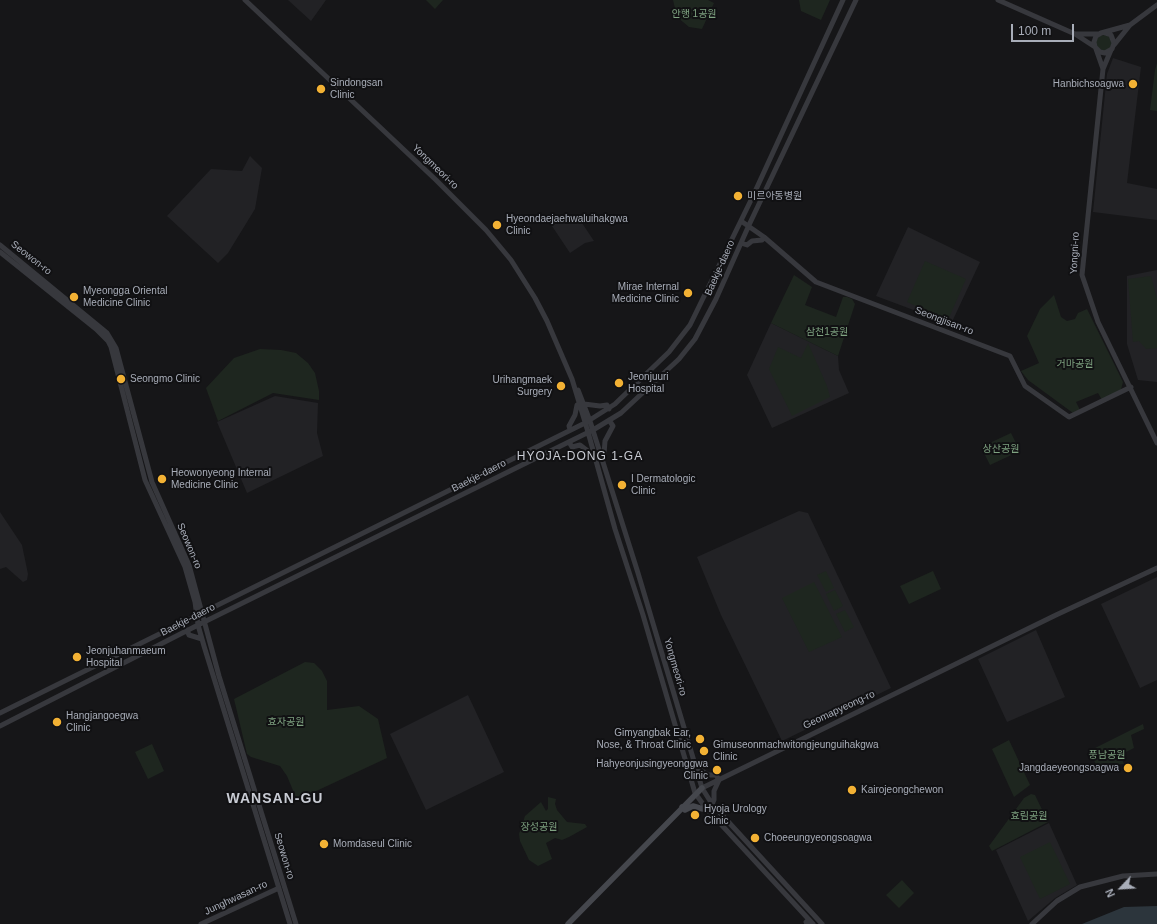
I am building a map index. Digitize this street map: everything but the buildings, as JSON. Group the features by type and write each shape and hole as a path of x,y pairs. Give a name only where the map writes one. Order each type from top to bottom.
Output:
{"main road":[{"name":"Geomapyeong-ro","path":"568,924 695,793 702,788"},
{"path":"682,807 685,810 692,806 703,809 705,807"}],"street":[{"name":"Yongmeori-ro","path":"245,0 436,180 486,230 511,260 535,298 547,321 572,379 600,455 638,573 702,788 712,804 822,924"},
{"name":"Baekje-daero","path":"0,713 588,422 609,408 634,387 669,352 690,325 741,221 843,0"},
{"name":"Baekje-daero","path":"0,726 205,621 591,431 621,412 659,378 695,339 716,299 749,225 856,0"},
{"path":"998,0 1075,34 1105,53 1113,47"},
{"path":"1103,69 1113,47 1130,25 1157,5"},
{"path":"1075,34 1099,34 1130,25"},
{"path":"1105,33 1113,38 1113,47"},
{"path":"1095,48 1095,38 1099,34"},
{"name":"Yongni-ro","path":"1095,48 1103,69 1082,275 1098,322 1157,443"},
{"name":"Seongjisan-ro","path":"741,221 749,225 764,237 816,282 1010,356 1025,386 1069,417 1131,388"},
{"path":"742,242 747,245 752,241 762,240 764,237"},
{"name":"Seowon-ro","path":"0,245 108,333 113,341 152,482 188,560 219,676 296,924"},
{"name":"Seowon-ro","path":"0,252 108,341 117,366 145,480 185,567 202,639 290,924"},
{"path":"570,430 569,426 575,415 577,405 607,405 609,408"},
{"path":"600,455 604,454 605,441 613,426 610,420"},
{"name":"Yongmeori-ro","path":"591,431 593,455 695,793 705,807 810,923"},
{"path":"569,442 572,447 580,445 593,455"},
{"name":"Geomapyeong-ro","path":"702,788 801,738 1157,568"},
{"path":"187,630 190,635 202,639"},
{"path":"696,771 701,769 709,775 716,775 719,780 714,791 714,800 712,804"},
{"path":"1032,924 1057,901 1080,887 1123,876 1157,874"},
{"name":"Junghwasan-ro","path":"201,924 279,888"}],"shaded area":[{"path":"288,0 326,0 311,21"},
{"path":"1113,58 1141,67 1127,183 1157,189 1157,220 1093,212 1107,74"},
{"path":"250,156 262,168 255,209 228,253 218,263 167,216 211,169 242,171"},
{"path":"547,214 580,220 594,241 585,243 570,253 546,217"},
{"path":"908,227 980,262 951,324 876,296"},
{"path":"1157,270 1157,382 1138,380 1127,344 1127,276"},
{"path":"771,323 838,356 839,370 849,393 772,428 747,375"},
{"path":"275,396 318,403 317,433 323,456 247,493 217,422"},
{"path":"799,511 808,513 891,688 782,741 721,615 697,557"},
{"path":"0,512 22,545 28,574 27,580 23,582 6,567 0,569"},
{"path":"1157,577 1157,680 1140,688 1101,604"},
{"path":"1036,630 1065,697 1007,722 978,659"},
{"path":"468,695 504,772 426,810 390,734"},
{"path":"1049,823 1077,885 1055,898 1028,921 996,850"},
{"path":"1157,906 1157,924 1082,924 1124,907"}],"green space":[{"path":"426,0 443,0 435,9"},
{"name":"안행 1공원","path":"673,0 708,0 714,3 702,29 689,27 677,17"},
{"path":"799,0 830,0 821,20 801,11"},
{"path":"1104,35 1110,37 1112,43 1110,49 1104,51 1098,49 1096,43 1098,37"},
{"path":"1157,63 1157,111 1150,110"},
{"path":"925,261 966,279 948,320 907,302"},
{"name":"삼천1공원","path":"794,275 812,287 805,305 836,317 843,297 852,299 855,304 838,356 771,323"},
{"path":"1151,276 1157,299 1157,348 1146,349 1139,341 1133,342 1128,279"},
{"name":"거마공원","path":"1054,295 1061,317 1067,321 1075,319 1078,313 1087,309 1123,382 1120,393 1102,400 1098,393 1076,402 1080,410 1073,413 1028,380 1021,371 1039,363 1027,336 1040,309"},
{"path":"808,343 827,386 830,397 792,416 769,369 778,347 801,358"},
{"path":"260,349 281,350 296,353 308,363 315,373 319,391 319,400 273,393 218,421 206,388 234,358"},
{"name":"상산공원","path":"1011,433 1020,451 990,465 981,447"},
{"path":"826,571 834,588 826,592 817,575"},
{"path":"933,571 941,589 909,604 900,586"},
{"path":"814,582 842,637 809,652 782,598"},
{"path":"835,590 843,606 834,611 826,594"},
{"path":"845,610 854,627 845,632 836,614"},
{"name":"효자공원","path":"305,662 314,663 322,671 327,681 327,710 359,706 378,719 387,758 297,800 287,776 280,766 251,757 247,754 234,699"},
{"name":"풍남공원","path":"1143,724 1144,729 1131,735 1134,748 1120,755 1124,764 1097,766 1089,751"},
{"path":"1009,740 1030,785 1014,797 992,749"},
{"path":"152,744 164,771 148,779 135,752"},
{"name":"효림공원","path":"1031,794 1035,795 1048,822 992,851 989,846 1024,798"},
{"name":"장성공원","path":"548,797 556,799 555,804 557,810 567,822 585,824 587,827 562,840 555,838 546,843 552,859 538,866 529,860 520,841 519,834 525,816 541,802 546,811 548,809"},
{"path":"1050,842 1070,884 1040,899 1020,857"},
{"path":"902,880 914,893 899,908 886,895"}],"place":[{"name":"Hanbichsoagwa","path":"1133,84"},
{"name":"Sindongsan Clinic","path":"321,89"},
{"name":"미르아동병원","path":"738,196"},
{"name":"Hyeondaejaehwaluihakgwa Clinic","path":"497,225"},
{"name":"Mirae Internal Medicine Clinic","path":"688,293"},
{"name":"Myeongga Oriental Medicine Clinic","path":"74,297"},
{"name":"Seongmo Clinic","path":"121,379"},
{"name":"Jeonjuuri Hospital","path":"619,383"},
{"name":"Urihangmaek Surgery","path":"561,386"},
{"name":"Heowonyeong Internal Medicine Clinic","path":"162,479"},
{"name":"I Dermatologic Clinic","path":"622,485"},
{"name":"Jeonjuhanmaeum Hospital","path":"77,657"},
{"name":"Hangjangoegwa Clinic","path":"57,722"},
{"name":"Gimyangbak Ear, Nose, & Throat Clinic","path":"700,739"},
{"name":"Gimuseonmachwitongjeunguihakgwa Clinic","path":"704,751"},
{"name":"Jangdaeyeongsoagwa","path":"1128,768"},
{"name":"Hahyeonjusingyeonggwa Clinic","path":"717,770"},
{"name":"Kairojeongchewon","path":"852,790"},
{"name":"Hyoja Urology Clinic","path":"695,815"},
{"name":"Choeeungyeongsoagwa","path":"755,838"},
{"name":"Momdaseul Clinic","path":"324,844"}],"district":[{"name":"HYOJA-DONG 1-GA","path":"580,457"},
{"name":"WANSAN-GU","path":"275,799"}]}
